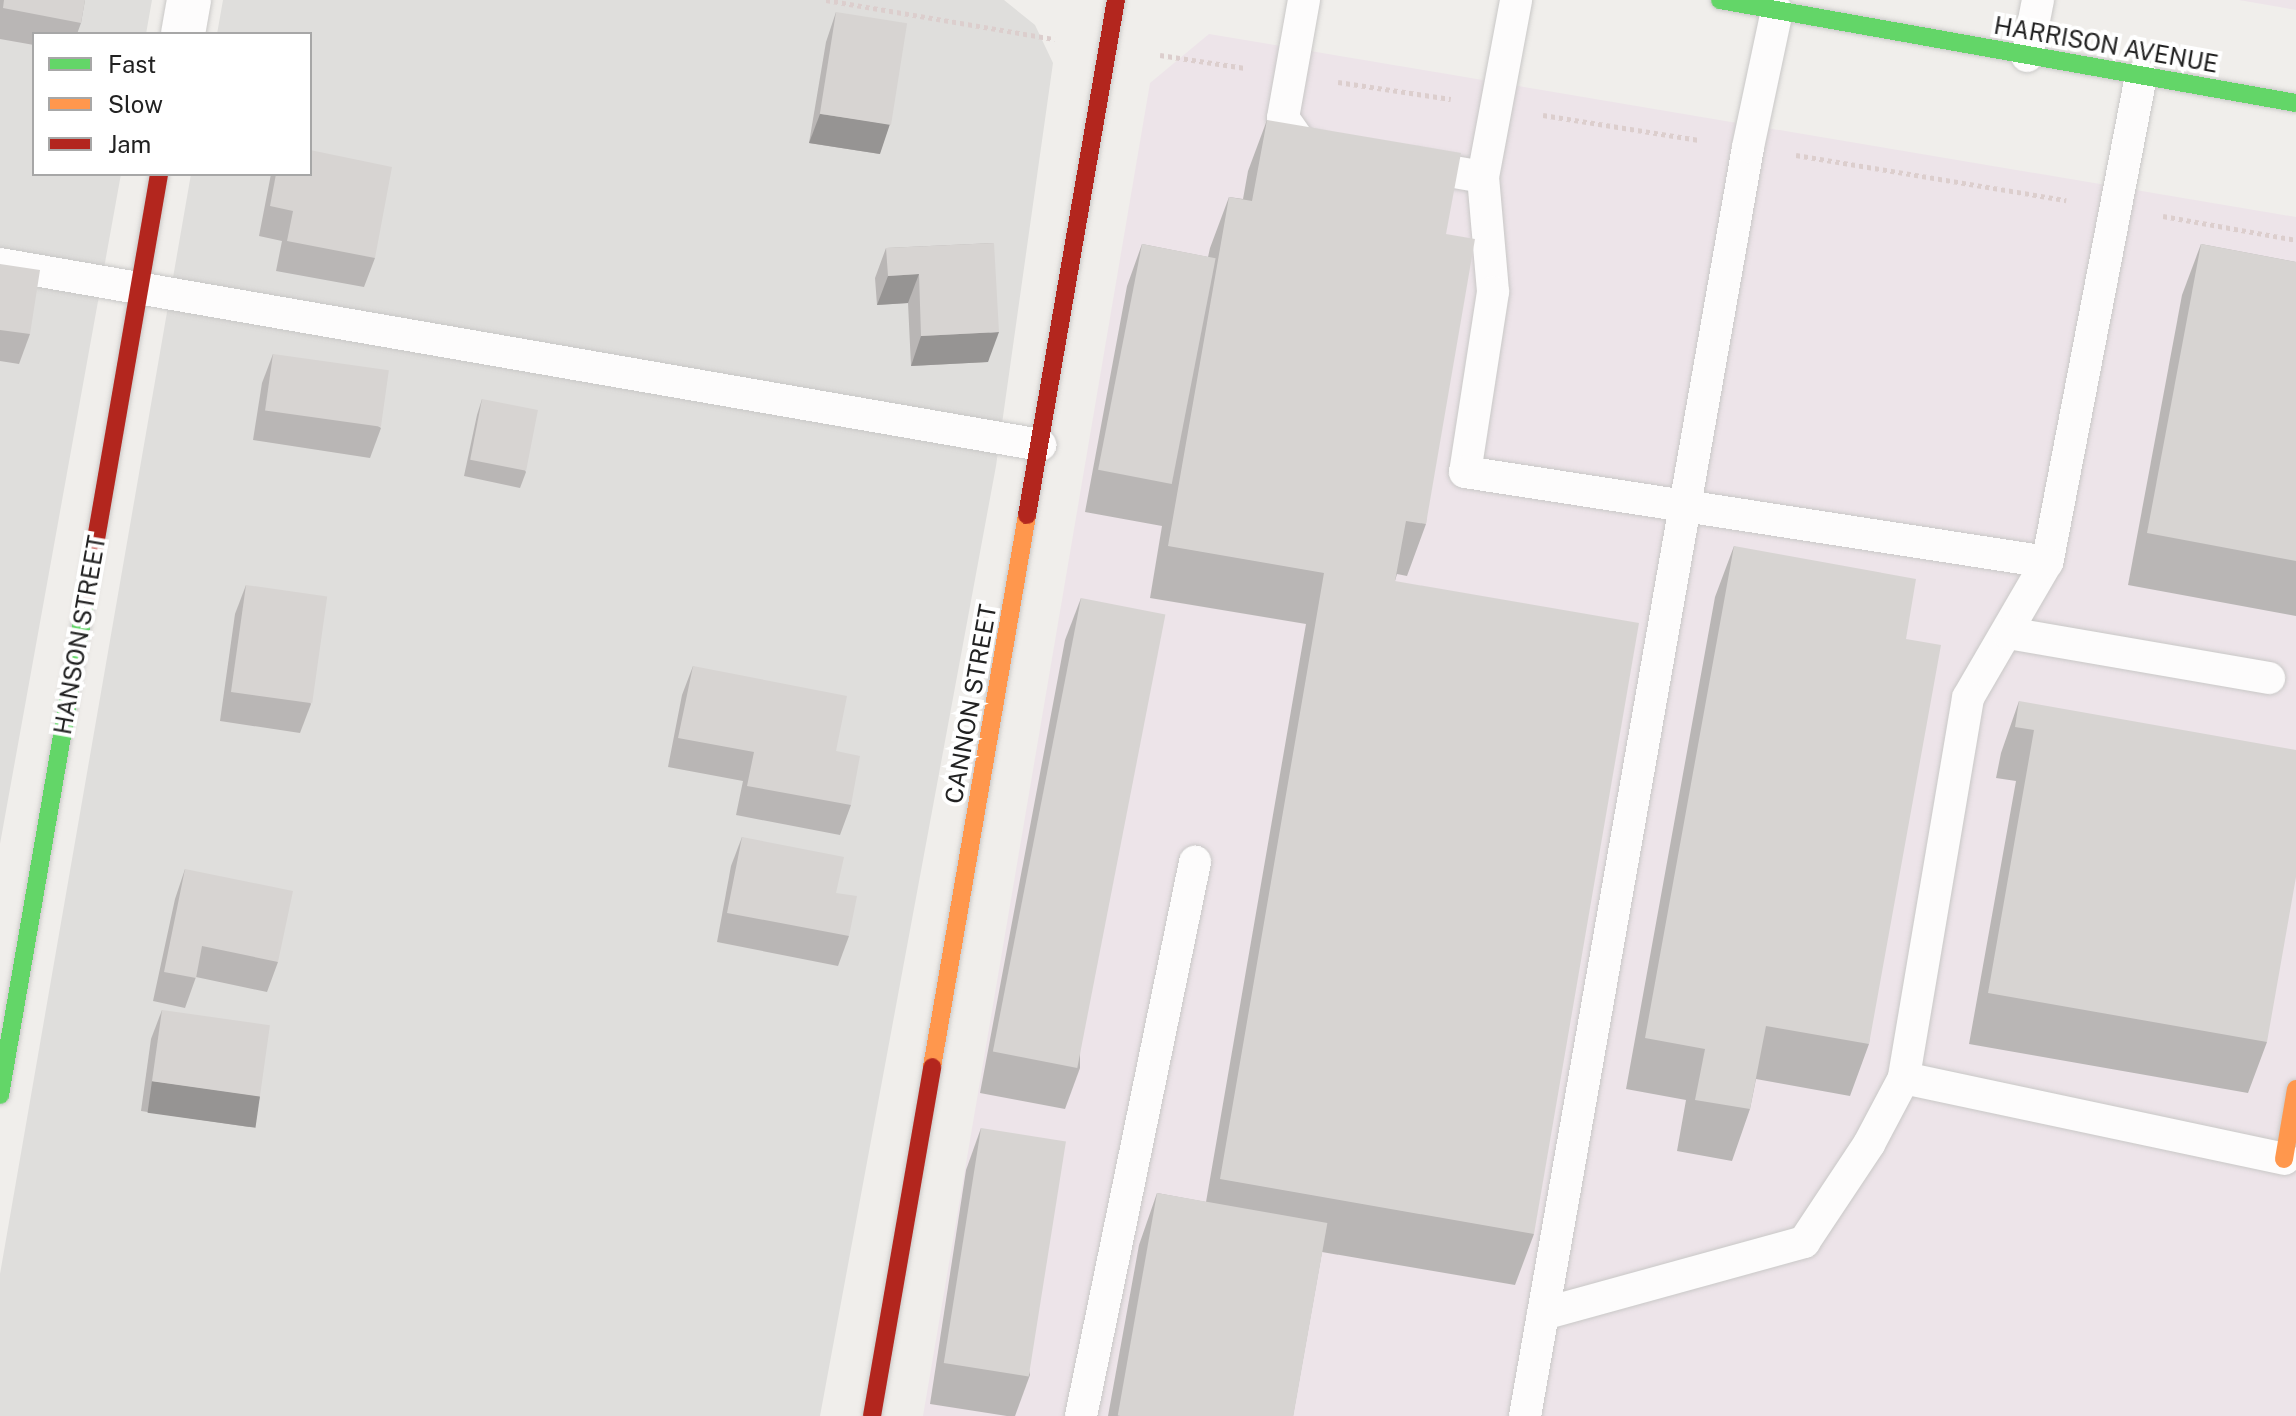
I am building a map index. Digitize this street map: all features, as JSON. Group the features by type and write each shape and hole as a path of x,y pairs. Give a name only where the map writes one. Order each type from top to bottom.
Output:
{"street":[{"path":"183,32 189,0"},
{"name":"CANNON STREET","path":"872,1416 1116,0"},
{"name":"HARRISON AVENUE","path":"1720,0 2296,103"},
{"name":"HANSON STREET","path":"0,1095 159,176"},
{"path":"2284,1159 2296,1089"}],"lane":[{"path":"1304,0 1283,118 1302,145 1483,177"},
{"path":"1516,0 1483,177 1493,292 1465,472 2047,562"},
{"path":"2027,56 2038,0"},
{"path":"1525,1416 1748,147 1777,11"},
{"path":"1543,1314 1804,1242 1869,1144 1904,1078 1968,698 2047,562 2141,76"},
{"path":"0,264 1040,445"},
{"path":"2008,633 2269,678"},
{"path":"1081,1416 1195,862"},
{"path":"1904,1078 2284,1159"}],"path":[{"path":"826,0 1748,147 2296,240"}],"shaded area":[{"path":"0,0 152,0 146,32 32,32 32,176 121,176 0,844"},
{"path":"223,0 1004,0 1035,25 1053,63 996,466 820,1416 0,1416 0,1274 191,176 312,176 312,32 217,32"},
{"path":"2239,0 2296,0 2296,10"},
{"path":"1209,34 2296,217 2296,1416 923,1416 1150,83"}],"building":[{"path":"4,0 85,0 81,23 3,8"},
{"path":"836,12 907,23 891,125 820,114"},
{"path":"1267,120 1461,153 1446,234 1475,239 1426,524 1406,521 1395,581 1639,623 1534,1234 1220,1179 1324,573 1168,546 1229,197 1252,201"},
{"path":"312,150 392,167 375,258 287,241 293,211 270,206 276,176 312,176"},
{"path":"994,243 999,332 921,336 919,274 888,276 886,248"},
{"path":"1142,244 1216,258 1172,484 1098,470"},
{"path":"2201,244 2296,262 2296,561 2147,533"},
{"path":"0,264 40,270 30,334 0,330"},
{"path":"273,354 389,370 381,427 265,410"},
{"path":"482,399 538,410 526,471 470,460"},
{"path":"1734,546 1916,579 1906,639 1941,645 1869,1044 1766,1026 1750,1109 1695,1100 1705,1049 1645,1038"},
{"path":"246,585 327,596 312,703 231,692"},
{"path":"1081,598 1165,614 1077,1068 993,1052"},
{"path":"693,666 847,696 836,751 860,756 851,805 747,786 754,752 678,738"},
{"path":"2019,701 2296,750 2296,877 2267,1042 1988,993 2034,730 2015,727"},
{"path":"742,837 844,857 836,893 857,896 849,936 727,913"},
{"path":"185,869 293,891 278,962 202,946 196,978 164,972"},
{"path":"162,1010 270,1025 260,1096 152,1081"},
{"path":"981,1128 1066,1141 1029,1377 944,1363"},
{"path":"1157,1193 1327,1223 1293,1416 1118,1416"}],"traffic: fast":[{"path":"1720,0 2296,103"},
{"path":"0,1095 86,597"}],"traffic: slow":[{"path":"932,1067 1027,515"},
{"path":"2284,1159 2296,1089"}],"traffic: jam":[{"path":"1027,515 1116,0"},
{"path":"86,597 159,176"},
{"path":"872,1416 932,1067"}]}
